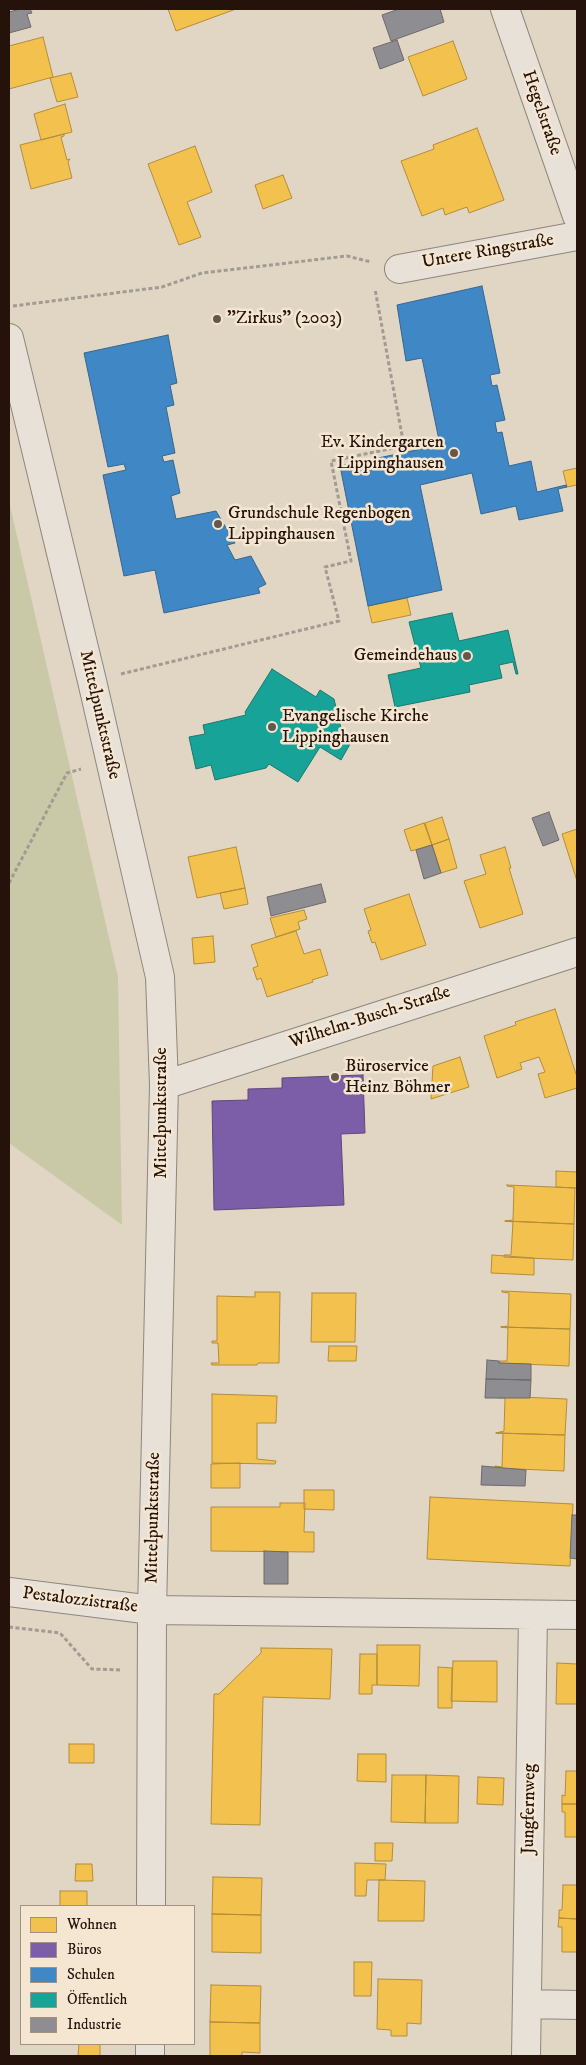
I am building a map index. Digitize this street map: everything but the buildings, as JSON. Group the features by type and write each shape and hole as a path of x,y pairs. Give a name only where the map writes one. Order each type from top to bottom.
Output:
{"street":[{"name":"Hegelstraße","path":"505,9 577,216"},
{"name":"Untere Ringstraße","path":"399,269 577,236"},
{"name":"Mittelpunktstraße","path":"9,338 92,681 160,976 164,1084 152,1610 151,1905"},
{"name":"Wilhelm-Busch-Straße","path":"164,1084 577,952"},
{"name":"Pestalozzistraße","path":"9,1592 152,1610"},
{"path":"152,1610 577,1615"},
{"name":"Jungfernweg","path":"526,2056 533,1615"},
{"path":"528,2004 577,2005"}],"path":[{"path":"9,306 162,287 202,273 347,256 399,269"},
{"path":"369,262 371,271"},
{"path":"92,681 339,620 325,567 351,561 331,461 404,446 373,281"},
{"path":"9,884 67,773 110,761"},
{"path":"9,1628 60,1633 92,1669 152,1671"}],"green space":[{"path":"9,501 118,977 122,1225 9,1143"}],"place":[{"name":"\"Zirkus\" (2003)","path":"217,319"},
{"name":"Ev. Kindergarten Lippinghausen","path":"454,453"},
{"name":"Grundschule Regenbogen Lippinghausen","path":"218,524"},
{"name":"Gemeindehaus","path":"467,656"},
{"name":"Evangelische Kirche Lippinghausen","path":"272,727"},
{"name":"Büroservice Heinz Böhmer","path":"335,1077"}]}
